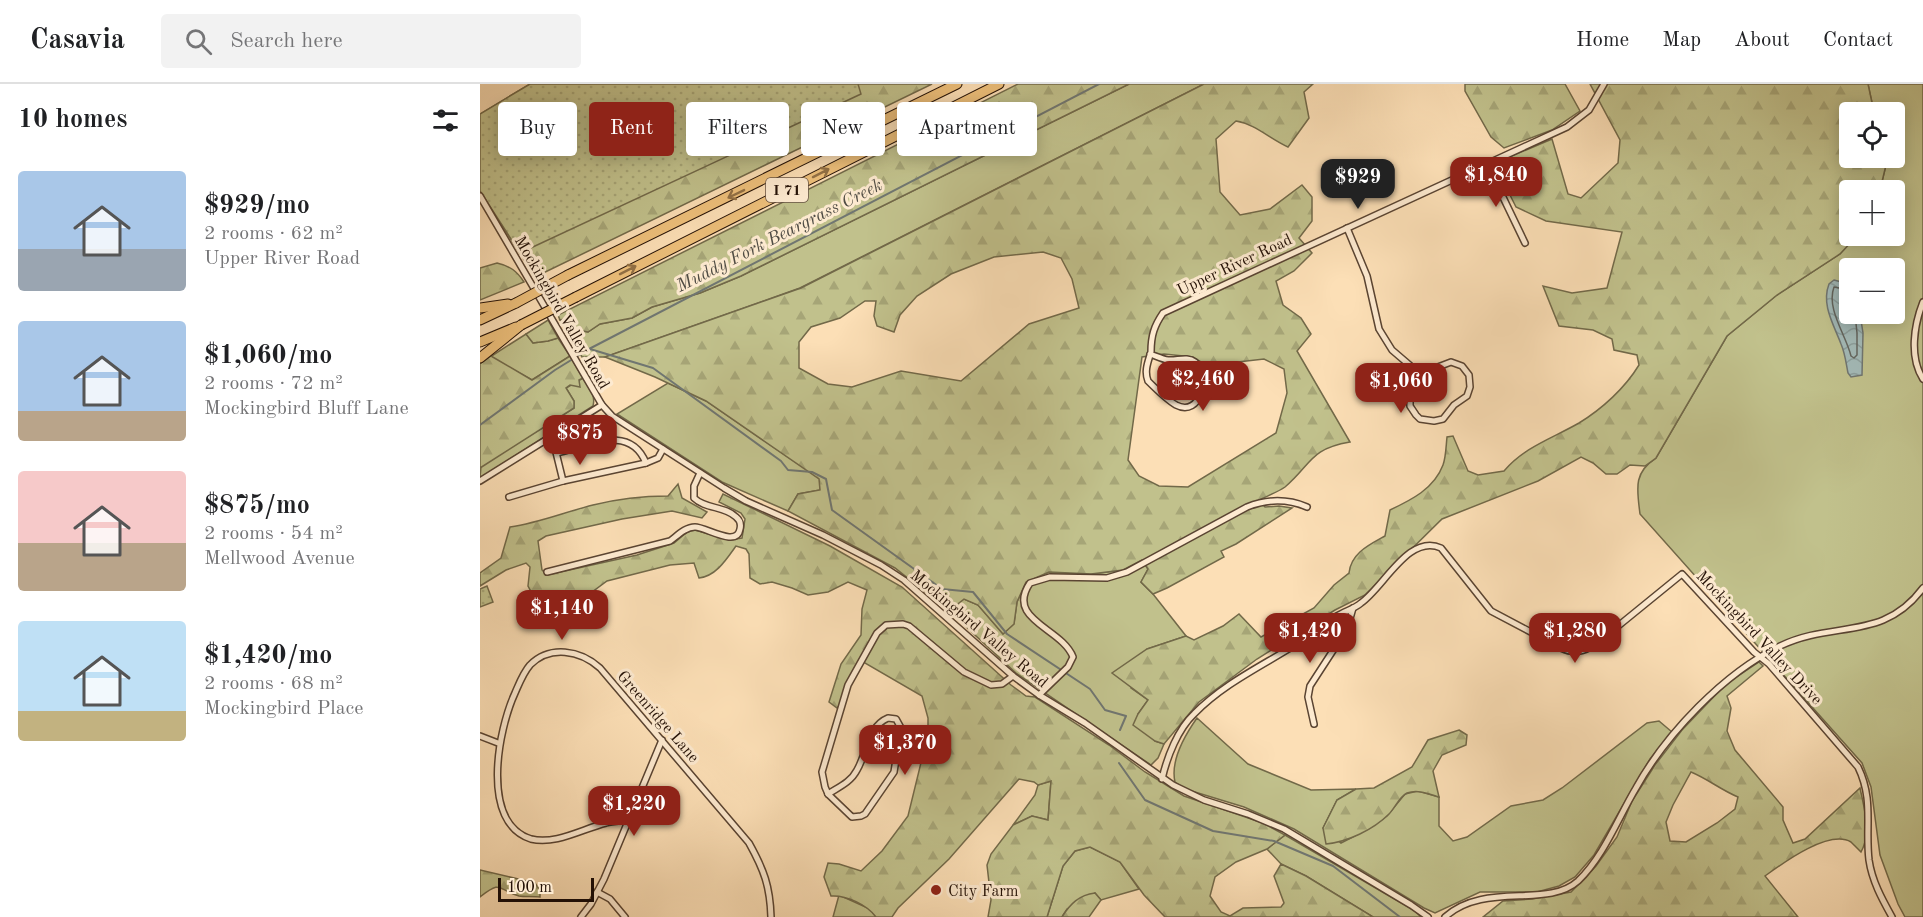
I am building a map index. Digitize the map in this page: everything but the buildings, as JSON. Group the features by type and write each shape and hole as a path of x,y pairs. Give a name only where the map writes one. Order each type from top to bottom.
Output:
{"highway":[{"name":"I 71","path":"480,320 957,84"},
{"name":"I 71","path":"480,342 521,325 999,84"},
{"path":"480,308 516,303"},
{"path":"480,358 521,325"}],"street":[{"name":"Upper River Road","path":"1150,354 1171,360 1186,359 1197,364 1202,386 1198,400 1186,407 1177,405 1148,381 1147,366 1151,338 1154,325 1163,312 1552,135 1577,121 1589,110 1604,84"},
{"path":"1487,164 1525,243"},
{"name":"Mockingbird Valley Road","path":"480,196 602,405 612,416 746,501 823,534 904,580 1012,676 1085,723 1162,778 1188,793 1248,814 1293,834 1428,917"},
{"path":"1347,228 1367,276 1379,329 1392,350 1413,368 1430,370 1451,362 1462,366 1469,375 1470,387 1467,396 1454,405 1443,419 1425,421 1416,415 1410,403 1413,368"},
{"path":"1923,302 1914,351 1918,370 1923,379"},
{"path":"480,481 602,405"},
{"path":"552,436 563,482"},
{"path":"557,453 620,439 640,453 646,464"},
{"path":"509,496 646,464 658,458 663,449"},
{"path":"547,572 670,541 683,531 694,527 729,537 739,535 741,523 735,515 698,502 694,498 694,486 700,473"},
{"path":"1039,695 1065,671 1073,657 1067,646 1027,614 1023,597 1030,583 1050,577 1107,579 1127,572 1262,501 1283,501 1307,507"},
{"name":"Mockingbird Valley Drive","path":"1162,778 1180,732 1195,713 1245,675 1300,642 1339,614 1353,608 1374,592 1417,547 1431,544 1444,551 1485,604 1495,613 1565,650 1580,652 1596,644 1682,573 1773,669 1858,767 1864,779 1868,800 1868,846 1872,874 1892,917"},
{"path":"1445,917 1465,903 1494,897 1558,891 1578,880 1593,863 1637,786 1661,751 1717,688 1760,657 1796,639 1815,633 1867,626 1890,618 1905,608 1923,588"},
{"path":"1314,723 1308,697 1310,686 1347,629 1353,608"},
{"path":"828,794 851,780 875,728 888,718 899,722 901,728 894,772 865,814 856,818 848,815 828,794 822,772 849,685 881,628 897,623 909,626 964,672 991,685 1002,684 1012,676"},
{"name":"Greenridge Lane","path":"628,820 607,822 548,840 532,839 519,833 505,819 499,804 496,759 498,743 509,706 526,671 532,663 546,655 563,652 578,654 594,663 662,740 749,843 765,873 771,917"},
{"path":"480,736 498,743"},
{"path":"580,917 597,892 662,740"},
{"path":"597,892 610,899 625,917"}],"green space":[{"path":"530,84 932,84 885,107 885,102 801,102 801,148 789,154 789,102 686,102 686,156 784,156 535,277 480,191 480,114 498,103 498,156 577,156 577,102 500,102"},
{"path":"530,84 858,84 861,94 844,102 801,102 801,122 789,128 789,102 686,102 686,156 728,156 520,253 480,191 480,114 498,103 498,156 577,156 577,102 500,102"},
{"path":"1018,84 1129,84 1037,130 1037,102 982,102"},
{"path":"1129,84 1204,84 800,288 605,357 582,357 576,347 576,336 560,320 564,319 578,330 588,332 600,324 632,318 652,307 700,293 741,276 984,156 1037,156 1037,130"},
{"path":"1204,84 1313,84 1304,92 1309,118 1288,147 1250,125 1236,121 1216,139 1220,192 1240,215 1270,209 1302,185 1312,197 1312,221 1299,238 1312,253 1294,271 1276,281 1283,305 1301,318 1311,334 1297,351 1350,442 1319,453 1285,487 1259,500 1265,507 1292,508 1221,551 1224,557 1153,594 1141,582 1148,569 1142,560 1123,570 1091,574 1049,572 1026,582 1017,602 1014,624 1003,634 978,605 964,599 949,611 895,568 788,511 798,494 820,490 819,479 706,401 605,357 801,288","holes":["1043,252 1061,258 1072,279 1079,308 1029,324 961,381 901,371 852,387 828,384 799,368 799,342 811,327 840,318 865,301 876,301 874,316 877,326 894,332 900,315 917,296 951,274 994,257","1164,354 1193,357 1212,369 1229,363 1264,359 1284,369 1287,393 1276,433 1188,487 1159,486 1139,476 1128,460 1142,357"]},
{"path":"1465,84 1565,84 1580,111 1552,130 1504,148 1491,137 1465,91"},
{"path":"1590,84 1868,84 1872,102 1839,102 1839,168 1885,168 1882,180 1839,180 1839,246 1848,246 1840,254 1777,295 1727,336 1656,458 1645,466 1630,465 1617,474 1606,474 1581,457 1538,481 1442,519 1365,595 1335,610 1257,659 1199,702 1164,744 1155,741 1133,725 1148,700 1112,673 1147,649 1186,636 1194,640 1223,626 1239,614 1261,637 1314,608 1334,585 1349,573 1350,566 1357,555 1367,546 1385,536 1390,510 1414,498 1434,481 1444,462 1447,437 1453,436 1468,471 1478,475 1504,471 1520,455 1579,423 1620,390 1639,365 1637,355 1614,350 1612,339 1593,330 1559,326 1543,286 1572,293 1607,288 1622,232 1546,221 1516,207 1496,167 1500,161 1552,139 1568,194 1581,198 1618,163 1620,140"},
{"path":"1868,84 1923,84 1923,917 1905,917 1898,904 1880,855 1871,787 1862,763 1640,514 1638,497 1638,482 1643,470 1656,458 1727,336 1777,295 1840,254 1847,246 1905,246 1905,180 1882,180 1885,168 1905,168 1905,102 1872,102"},
{"path":"897,145 897,156 984,156 741,276 700,293 652,307 632,318 600,324 588,332 578,330 564,319 560,320 558,315 875,156 885,156 885,151"},
{"path":"497,263 513,270 524,282 480,300 480,268"},
{"path":"548,320 558,338 533,343 526,334"},
{"path":"526,334 533,343 558,338 570,356 532,380 490,357"},
{"path":"491,356 532,380 570,356 583,378 579,380 580,387 570,385 566,388 574,401 574,408 480,468 480,364"},
{"path":"583,378 593,395 593,406 480,478 481,466 574,408 574,401 566,388"},
{"path":"668,383 706,401 820,479 820,490 798,494 788,511 722,482 617,414"},
{"path":"678,484 682,498 707,512 702,518 672,511 622,519 546,536 538,541 542,570 547,575 637,555 674,543 687,532 695,530 729,540 742,538 745,519 741,513 719,502 723,494 830,546 902,587 1011,685 1026,696 1035,697 1184,796 1263,823 1285,835 1267,849 1236,862 1215,877 1210,896 1221,912 1230,916 1243,908 1281,907 1284,903 1274,876 1281,864 1306,876 1373,917 1165,917 1144,895 1120,862 1090,847 1075,851 1063,866 1047,917 988,917 991,900 987,865 991,854 1013,825 1032,816 1048,820 1051,781 1038,785 1019,779 949,859 898,908 892,917 876,917 856,902 844,897 831,896 824,877 828,863 861,871 882,851 908,816 928,734 928,718 922,696 860,660 841,704 837,708 829,702 841,664 861,635 862,609 867,590 848,582 828,592 808,595 772,582 760,584 750,578 749,554 746,549 736,546 716,571 699,578 694,563 670,565 607,581 588,595 576,597 563,591 534,597 528,586 530,567 526,563 506,570 480,586 480,573 501,558 510,527 611,501 668,496"},
{"path":"1142,560 1148,569 1141,582 1186,636 1147,649 1131,688 1148,700 1138,714 1155,741 1164,744 1158,758 1151,765 1016,673 949,611 964,599 978,605 1003,634 1014,624 1017,602 1026,581 1049,572 1091,574 1123,570"},
{"path":"487,586 493,602 480,607 480,589"},
{"path":"1759,662 1763,666 1727,696 1731,708 1727,731 1735,750 1783,807 1783,820 1793,843 1805,839 1860,788 1867,828 1861,852 1851,842 1842,839 1831,840 1806,849 1765,876 1798,917 1483,917 1503,901 1532,899 1571,892 1596,866 1617,837 1632,801 1655,765 1682,730 1726,684","holes":["1691,772 1738,797 1735,809 1686,842 1670,841 1666,822"]},
{"path":"1197,718 1248,764 1311,790 1356,789 1337,800 1323,828 1341,843 1387,816 1405,794 1418,791 1439,797 1439,826 1453,841 1467,837 1511,806 1543,800 1562,788 1647,723 1659,721 1672,732 1650,759 1594,855 1575,877 1559,886 1537,892 1480,892 1435,913 1294,829 1244,807 1185,789 1175,782 1177,757 1183,740"},
{"path":"1459,730 1467,735 1466,745 1442,755 1433,771 1439,797 1419,792 1407,793 1389,814 1368,830 1351,838 1326,844 1323,828 1337,800 1356,789 1374,788 1412,767 1428,740"},
{"path":"1051,781 1048,820 1032,816 1013,825 1035,795 1038,785"},
{"path":"1285,835 1415,911 1421,917 1373,917 1306,876 1281,864 1267,849"},
{"path":"1090,847 1120,862 1139,889 1101,900 1095,893 1067,909 1062,917 1047,917 1063,866 1075,851"},
{"path":"480,870 535,883 540,890 540,897 519,896 497,887 480,897"},
{"path":"1095,893 1101,900 1089,917 1062,917 1076,901"},
{"path":"839,895 870,909 876,917 833,917"}],"water":[{"path":"1834,280 1839,281 1839,324 1862,324 1862,375 1851,377 1848,373 1844,351 1827,307 1829,284"}],"waterway":[{"name":"Muddy Fork Beargrass Creek","path":"480,425 555,370 589,349 1099,84"},
{"path":"590,349 653,368 781,461 788,470 812,472 826,479 832,510 942,589 973,592 1007,634 1090,689 1105,710 1126,716 1120,730"},
{"path":"1119,763 1145,800 1213,831 1274,841 1333,866 1400,917"}],"place":[{"name":"City Farm","path":"936,890"}]}
